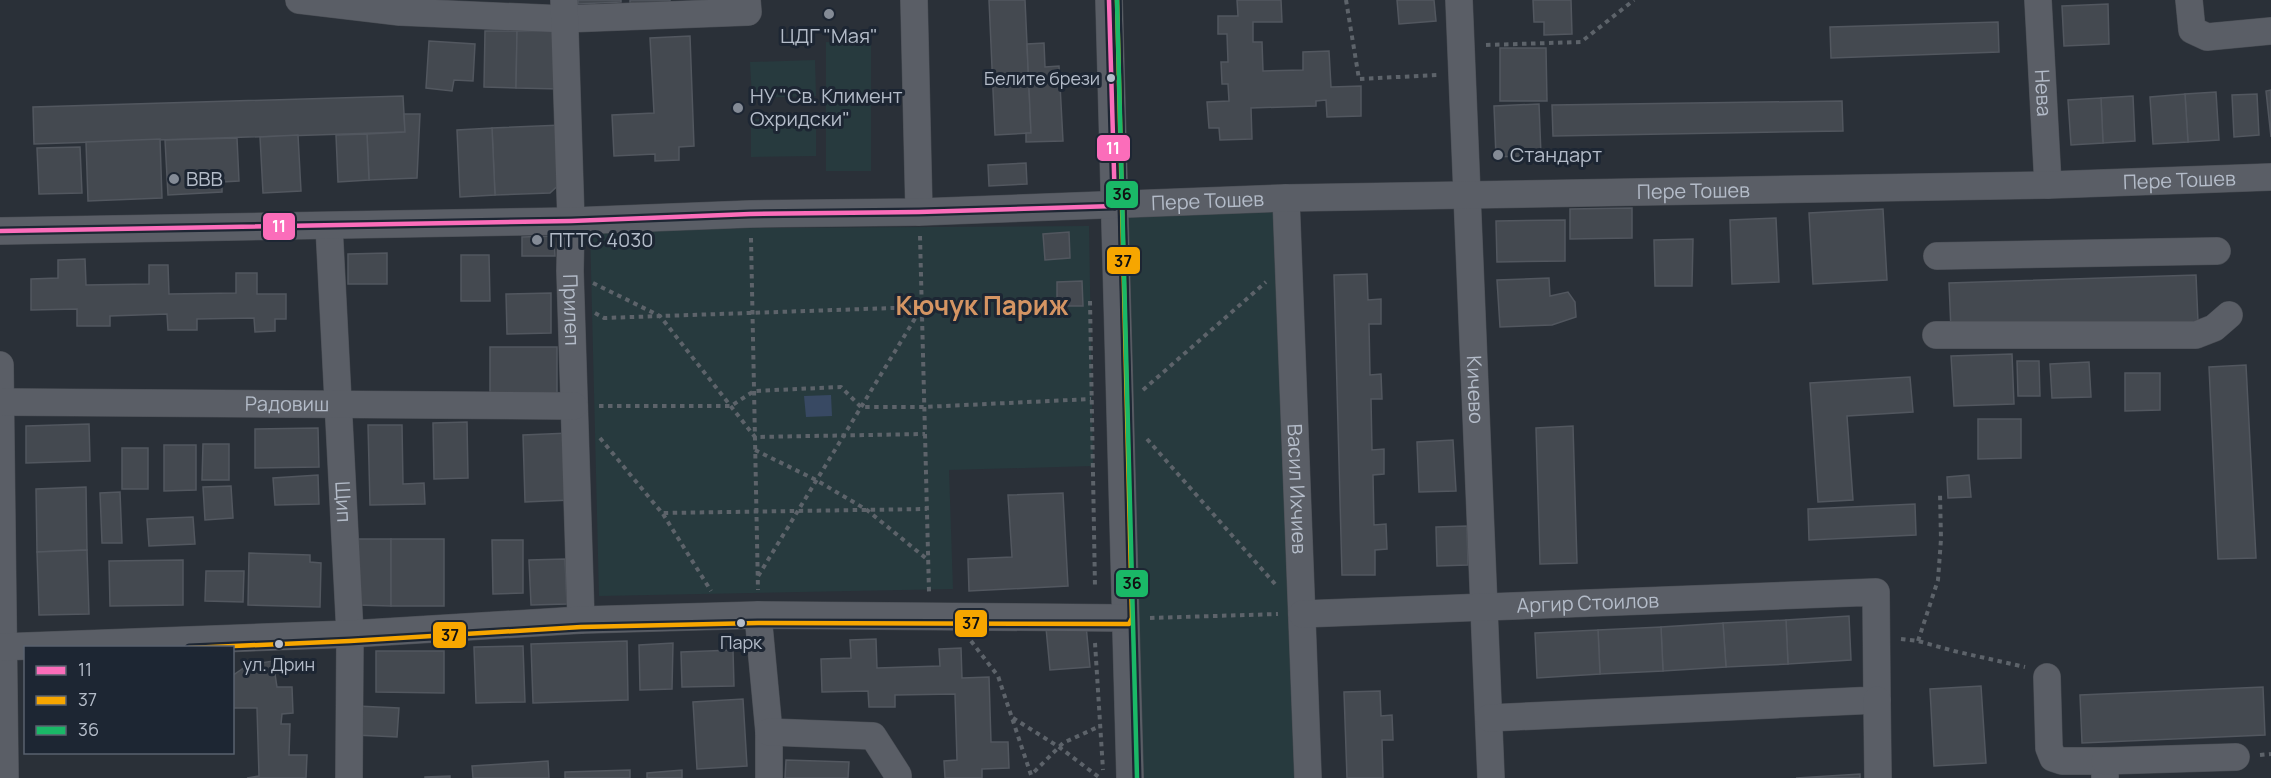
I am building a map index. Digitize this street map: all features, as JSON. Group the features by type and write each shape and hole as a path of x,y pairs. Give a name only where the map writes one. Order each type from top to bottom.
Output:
{"street":[{"path":"299,0 400,6 564,9 747,6"},
{"path":"914,0 919,212"},
{"path":"1109,0 1131,778"},
{"name":"Кичево","path":"1459,0 1491,778"},
{"name":"Нева","path":"2038,0 2048,185"},
{"path":"2189,0 2192,30 2207,37 2271,31"},
{"name":"Прилеп","path":"564,9 581,620"},
{"name":"Пере Тошев","path":"0,231 571,221 750,214 1114,206 1286,198 2159,183 2271,177"},
{"name":"Васил Ихчиев","path":"1286,198 1308,778"},
{"name":"Щип","path":"330,226 350,634 349,778"},
{"path":"1937,256 2217,251"},
{"path":"1936,336 2196,336 2214,328 2229,315"},
{"path":"0,365 5,778"},
{"name":"Радовиш","path":"1,402 574,406"},
{"name":"Аргир Стоилов","path":"1302,614 1876,592 1876,636"},
{"path":"29,646 350,634 581,620 758,615 1125,618"},
{"path":"758,615 769,732 768,778"},
{"path":"1876,636 1878,778"},
{"path":"2,647 24,646"},
{"path":"2047,677 2049,747 2053,758 2105,769 2236,757"},
{"path":"1489,718 1877,700"},
{"path":"769,732 873,736 898,774 898,778"}],"path":[{"path":"1346,0 1359,79 1462,74"},
{"path":"1461,46 1581,42 1634,0"},
{"path":"919,212 928,560 941,616 998,676 1031,777 1063,743 1100,726"},
{"path":"750,214 758,615"},
{"path":"1289,263 1120,410 1302,614"},
{"path":"570,271 660,316 755,437"},
{"path":"1090,295 1095,588"},
{"path":"571,300 604,318 921,307"},
{"path":"758,578 921,307"},
{"path":"574,406 731,406 754,391 841,387 861,407 924,407 1091,399"},
{"path":"574,406 662,513 727,617"},
{"path":"755,437 925,434"},
{"path":"755,450 816,480 867,510 928,560"},
{"path":"1918,641 1938,580 1941,539 1940,494"},
{"path":"662,513 927,509"},
{"path":"1125,618 1302,614"},
{"path":"1094,633 1102,778"},
{"path":"1876,636 1918,641 2037,669 2047,677"},
{"path":"1012,718 1059,747 1102,778"}],"green space":[{"path":"826,42 871,43 871,171 826,171"},
{"path":"815,60 816,96 752,98 750,62"},
{"path":"816,118 816,156 751,157 751,119"},
{"path":"1275,208 1296,778 1143,778 1125,213"},
{"path":"1089,226 1093,466 949,470 953,589 599,596 590,229"}],"water":[{"path":"831,395 832,416 806,417 804,396"}],"building":[{"path":"578,0 621,0 621,2 578,4"},
{"path":"630,0 670,0 670,3 630,3"},
{"path":"989,0 1025,0 1031,133 995,135"},
{"path":"1237,0 1281,0 1282,22 1253,22 1253,42 1262,42 1263,71 1303,70 1303,52 1329,51 1331,87 1361,86 1361,116 1327,117 1326,100 1316,101 1316,106 1251,108 1252,139 1220,140 1219,128 1209,128 1207,102 1229,101 1228,84 1222,84 1221,62 1228,62 1227,34 1218,34 1218,16 1238,16"},
{"path":"1397,0 1434,0 1436,21 1399,24"},
{"path":"1533,0 1571,0 1572,34 1544,35 1544,22 1534,22"},
{"path":"2108,4 2109,44 2064,46 2062,6"},
{"path":"1998,22 1999,52 1831,58 1830,27"},
{"path":"485,31 517,31 516,88 484,87"},
{"path":"517,31 561,31 560,89 516,88"},
{"path":"690,36 694,146 679,147 679,160 655,161 655,154 614,156 612,115 654,113 650,38"},
{"path":"429,41 475,44 473,81 454,80 452,91 426,88"},
{"path":"1044,43 1045,67 1059,66 1063,141 1026,142 1026,133 1031,133 1027,44"},
{"path":"1500,48 1546,48 1547,101 1500,101"},
{"path":"2271,90 2271,137 2266,91"},
{"path":"2216,92 2219,140 2188,142 2185,94"},
{"path":"2185,94 2188,142 2153,144 2150,97"},
{"path":"2257,94 2259,135 2234,137 2232,95"},
{"path":"403,96 405,132 34,144 33,107"},
{"path":"2133,96 2135,141 2103,143 2101,98"},
{"path":"2101,98 2103,143 2071,145 2068,100"},
{"path":"1842,101 1843,131 1553,136 1552,105"},
{"path":"1539,104 1541,155 1496,157 1494,106"},
{"path":"404,114 420,114 417,178 369,180 367,134 405,132"},
{"path":"562,125 564,180 550,193 495,195 492,128"},
{"path":"492,128 495,195 460,197 457,130"},
{"path":"367,134 369,180 338,182 336,135"},
{"path":"298,135 301,191 263,193 260,137"},
{"path":"237,138 239,181 222,182 222,192 168,195 165,140"},
{"path":"160,139 162,198 88,201 86,142"},
{"path":"80,147 82,193 39,194 37,148"},
{"path":"1026,163 1027,184 989,186 988,165"},
{"path":"1632,208 1632,238 1570,239 1570,209"},
{"path":"1883,209 1887,280 1813,284 1809,213"},
{"path":"1776,218 1779,282 1732,284 1730,220"},
{"path":"1565,220 1565,261 1497,262 1496,221"},
{"path":"1069,232 1070,258 1045,260 1043,234"},
{"path":"554,236 555,256 522,256 522,237"},
{"path":"1693,239 1692,286 1655,286 1654,240"},
{"path":"387,253 387,284 348,284 348,254"},
{"path":"461,255 489,255 490,301 461,301"},
{"path":"85,259 86,285 149,284 149,265 168,265 169,294 236,293 236,273 257,273 257,294 286,294 286,319 275,319 275,331 255,332 254,318 197,319 197,330 168,330 167,314 110,316 110,326 77,326 77,309 31,310 31,279 58,278 58,260"},
{"path":"1367,274 1368,300 1381,299 1381,324 1369,324 1370,375 1381,374 1382,399 1371,399 1372,450 1384,449 1384,474 1373,475 1374,525 1386,524 1387,549 1375,550 1375,575 1342,575 1334,275"},
{"path":"2196,275 2198,322 1951,330 1949,283"},
{"path":"1549,278 1550,296 1568,292 1575,302 1576,317 1552,325 1500,327 1497,280"},
{"path":"1082,281 1083,306 1057,306 1057,282"},
{"path":"551,293 551,333 507,334 506,294"},
{"path":"490,347 557,347 557,394 490,393"},
{"path":"2012,354 2014,404 1954,406 1951,356"},
{"path":"2017,361 2039,361 2040,396 2018,396"},
{"path":"2089,362 2091,397 2052,398 2050,364"},
{"path":"2246,365 2256,558 2218,559 2209,367"},
{"path":"2125,373 2160,373 2160,410 2125,411"},
{"path":"1910,377 1913,412 1847,416 1853,500 1818,502 1810,383"},
{"path":"1978,419 2021,419 2021,458 1978,459"},
{"path":"467,422 468,478 434,479 433,423"},
{"path":"89,424 90,461 26,463 26,426"},
{"path":"368,425 402,425 403,484 424,483 425,504 370,505"},
{"path":"1573,426 1577,563 1540,564 1536,428"},
{"path":"318,428 319,467 255,468 255,429"},
{"path":"569,433 571,500 525,502 523,435"},
{"path":"1453,440 1456,491 1419,492 1417,442"},
{"path":"203,444 229,444 229,480 202,480"},
{"path":"164,445 196,445 196,490 164,491"},
{"path":"122,448 148,448 148,489 122,489"},
{"path":"318,475 319,504 275,505 273,478"},
{"path":"1969,475 1971,497 1948,498 1947,477"},
{"path":"231,486 233,518 205,520 203,487"},
{"path":"86,487 87,550 37,552 36,489"},
{"path":"120,492 122,543 102,543 100,493"},
{"path":"1063,493 1068,586 969,591 968,559 1012,557 1008,495"},
{"path":"1915,504 1916,535 1809,540 1808,509"},
{"path":"193,517 195,544 149,546 147,519"},
{"path":"1467,526 1468,565 1437,566 1436,527"},
{"path":"358,539 391,539 391,606 357,605"},
{"path":"391,539 444,539 444,606 391,606"},
{"path":"492,540 523,540 523,593 493,594"},
{"path":"87,550 89,614 39,615 37,552"},
{"path":"249,553 310,555 310,562 321,563 320,607 248,605"},
{"path":"565,559 567,604 531,605 529,560"},
{"path":"183,560 183,605 110,606 109,561"},
{"path":"206,571 244,571 243,602 205,601"},
{"path":"1849,616 1851,660 1788,664 1786,620"},
{"path":"1786,620 1788,664 1726,667 1723,623"},
{"path":"1723,623 1726,667 1663,671 1661,627"},
{"path":"1086,625 1090,667 1050,670 1046,628"},
{"path":"1661,627 1663,671 1600,674 1598,630"},
{"path":"1598,630 1600,674 1537,678 1535,633"},
{"path":"876,639 877,668 940,666 939,649 961,648 962,678 989,677 991,742 1008,742 1009,768 982,769 982,778 945,778 944,761 957,760 955,694 895,695 895,707 869,707 868,691 822,692 821,659 851,658 850,640"},
{"path":"627,641 628,700 533,703 531,644"},
{"path":"673,643 672,689 640,690 639,645"},
{"path":"523,646 525,702 476,703 474,647"},
{"path":"733,650 734,686 682,687 681,652"},
{"path":"376,651 444,651 444,693 376,692"},
{"path":"273,661 277,687 292,687 293,713 282,714 281,724 290,724 289,755 307,755 306,778 247,778 259,776 257,708 234,708 234,675 248,665"},
{"path":"1981,686 1986,763 1934,766 1930,689"},
{"path":"2263,687 2265,735 2082,743 2080,695"},
{"path":"1380,691 1381,716 1392,715 1393,740 1382,740 1383,778 1347,778 1344,692"},
{"path":"743,699 747,766 697,769 693,702"},
{"path":"357,706 399,708 397,737 355,735"},
{"path":"786,760 849,762 848,778 785,778"},
{"path":"548,761 549,778 473,778 472,766"},
{"path":"630,770 630,778 565,778 565,772"},
{"path":"682,770 682,778 647,778 647,773"},
{"path":"1860,774 1860,778 1796,778"},
{"path":"450,776 450,778 425,778 425,777"}],"transit line":[{"name":"11","path":"1109,0 1115,206"},
{"name":"37","path":"234,646 581,627 758,623 1129,624 1132,618 1117,0"},
{"name":"36","path":"1117,0 1137,778"},
{"name":"11","path":"0,231 571,221 750,214 1115,206"}],"place":[{"name":"ЦДГ \"Мая\"","path":"829,14"},
{"name":"Белите брези","path":"1111,78"},
{"name":"НУ \"Св. Климент Охридски\"","path":"738,108"},
{"name":"Стандарт","path":"1498,155"},
{"name":"BBB","path":"174,179"},
{"name":"ПТТС 4030","path":"537,240"},
{"name":"Парк","path":"741,623"},
{"name":"ул. Дрин","path":"279,644"}],"district":[{"name":"Кючук Париж","path":"982,306"}]}
